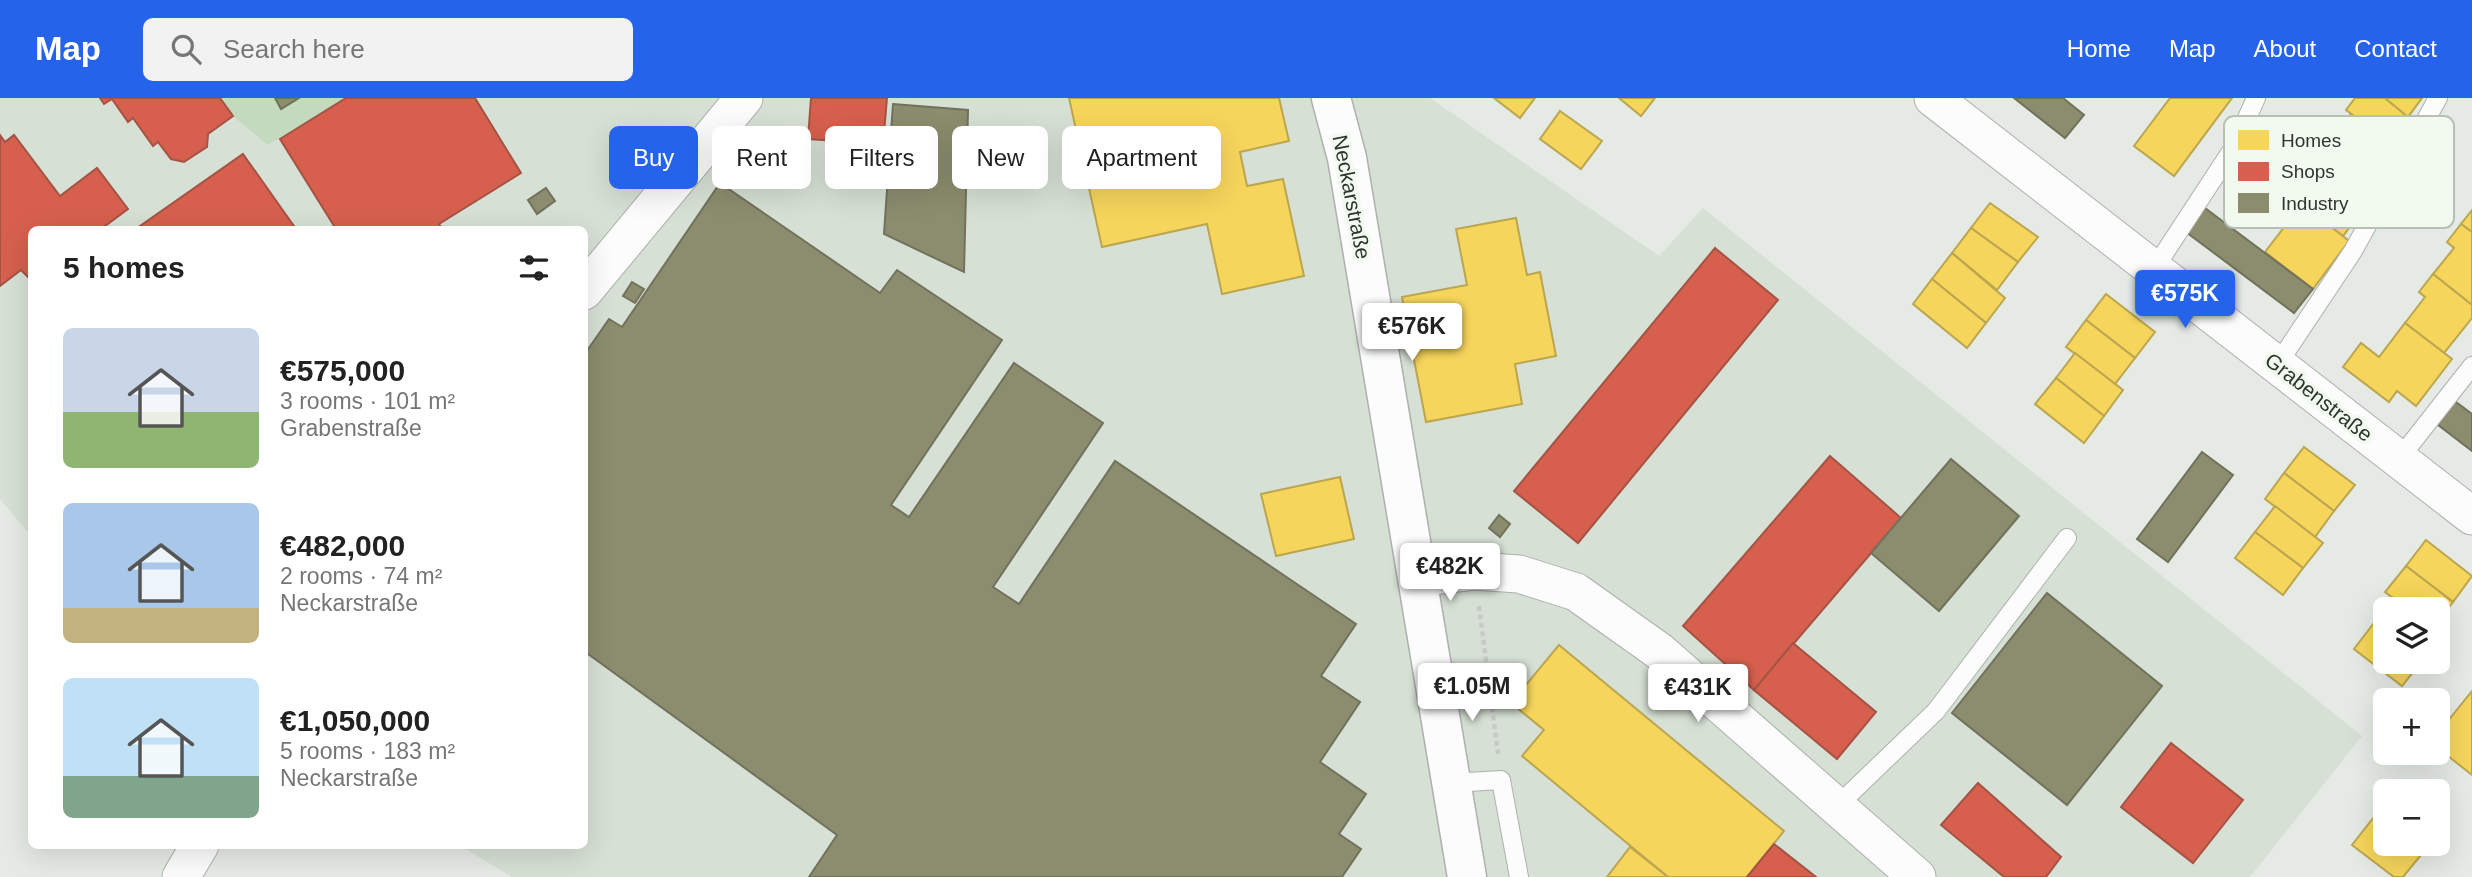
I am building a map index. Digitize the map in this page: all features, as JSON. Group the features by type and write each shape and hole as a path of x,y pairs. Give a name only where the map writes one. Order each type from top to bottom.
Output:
{"main road":[{"name":"Neckarstraße","path":"1331,98 1347,158 1467,877"}],"street":[{"path":"588,285 744,98"},
{"name":"Grabenstraße","path":"1933,98 2472,516"},
{"path":"1418,578 1475,570 1519,574 1576,592 1659,651 1917,877"},
{"path":"181,877 198,849"}],"lane":[{"path":"2248,116 2256,98"},
{"path":"2428,116 2438,98"},
{"path":"2154,269 2224,162"},
{"path":"2277,365 2366,228"},
{"path":"2399,459 2472,366"},
{"path":"1836,807 1936,711 2067,538"},
{"path":"1452,783 1501,780 1519,877"}],"path":[{"path":"1475,570 1501,780"}],"shaded area":[{"path":"0,98 1430,98 1659,256 1703,208 2362,736 2250,877 512,877 466,849 588,849 588,226 28,226 28,532 0,499"}],"green space":[{"path":"220,98 275,98 281,108 299,98 346,98 268,145 233,116"}],"building: Homes":[{"path":"1069,98 1279,98 1289,141 1240,152 1247,186 1283,179 1304,276 1222,294 1207,224 1102,247 1089,189 1221,189 1221,126 1075,126"},
{"path":"1494,98 1535,98 1520,118"},
{"path":"1619,98 1655,98 1641,116"},
{"path":"2170,98 2232,98 2174,176 2134,146"},
{"path":"2355,98 2385,98 2407,116 2354,116 2346,110"},
{"path":"2385,98 2422,98 2407,116"},
{"path":"1560,111 1602,141 1581,169 1540,139"},
{"path":"1990,203 2038,237 2018,262 1971,228"},
{"path":"2472,210 2472,232 2461,224"},
{"path":"1516,218 1527,275 1540,272 1556,356 1515,364 1522,404 1426,422 1402,297 1467,285 1456,229"},
{"path":"2461,224 2472,232 2472,305 2433,274 2454,248 2447,242"},
{"path":"1971,228 2018,262 1997,290 1952,253"},
{"path":"2284,228 2332,228 2349,241 2313,289 2265,252"},
{"path":"2332,228 2349,228 2343,236"},
{"path":"1952,253 2005,298 1986,323 1932,279"},
{"path":"2433,274 2472,305 2472,318 2444,353 2405,323 2425,297 2419,292"},
{"path":"1932,279 1986,323 1967,348 1913,304"},
{"path":"2106,294 2155,332 2135,358 2086,320"},
{"path":"2086,320 2135,358 2115,384 2066,347"},
{"path":"2405,323 2452,359 2416,406 2397,391 2389,402 2343,367 2361,343 2379,357"},
{"path":"2075,353 2123,390 2104,416 2056,378"},
{"path":"2056,378 2104,416 2084,443 2035,404"},
{"path":"2304,447 2355,485 2334,511 2284,473"},
{"path":"2284,473 2334,511 2315,537 2265,499"},
{"path":"1340,477 1354,539 1276,556 1261,494"},
{"path":"2275,506 2323,543 2303,568 2255,532"},
{"path":"2255,532 2303,568 2283,595 2235,558"},
{"path":"2426,540 2472,576 2453,602 2450,597 2406,566"},
{"path":"2406,566 2446,597 2392,597 2385,592"},
{"path":"2373,624 2373,664 2354,649"},
{"path":"1559,645 1784,831 1747,877 1668,877 1522,756 1544,730 1511,703"},
{"path":"2386,674 2412,674 2402,686"},
{"path":"2472,691 2472,775 2450,758 2450,718"},
{"path":"2373,818 2373,856 2420,856 2403,877 2394,877 2352,845"},
{"path":"1630,847 1668,877 1607,877"}],"building: Shops":[{"path":"100,98 220,98 233,116 208,134 207,147 184,162 171,159 158,142 153,146 133,118 128,122 112,99 104,104"},
{"path":"346,98 475,98 521,173 439,224 440,226 334,226 280,139"},
{"path":"811,98 887,98 885,126 825,126 825,140 811,139"},
{"path":"0,135 5,142 14,135 60,196 97,168 128,209 105,226 28,226 28,277 21,270 0,286"},
{"path":"243,154 294,226 140,226"},
{"path":"1715,248 1778,300 1578,543 1514,491"},
{"path":"1830,456 1901,518 1754,690 1683,626"},
{"path":"1793,643 1876,712 1837,759 1754,690"},
{"path":"2171,743 2243,800 2193,863 2121,807"},
{"path":"1978,783 2061,857 2046,877 2004,877 1941,825"},
{"path":"1774,844 1816,877 1747,877"}],"building: Industry":[{"path":"275,98 299,98 281,109"},
{"path":"2014,98 2063,98 2084,115 2065,138"},
{"path":"893,104 968,110 968,126 952,126 952,189 966,189 964,272 884,234 887,189 938,189 938,126 891,126"},
{"path":"546,188 555,201 537,214 528,200"},
{"path":"716,189 729,189 880,293 897,270 1002,340 891,505 909,517 1014,363 1103,423 993,587 1019,604 1115,461 1356,624 1321,676 1360,702 1320,762 1366,794 1339,834 1361,849 1342,877 809,877 837,835 588,654 588,349 609,319 622,327"},
{"path":"2205,208 2224,222 2224,228 2232,228 2313,289 2294,313 2186,232"},
{"path":"632,282 644,289 635,303 623,296"},
{"path":"2452,399 2472,414 2472,451 2433,421"},
{"path":"2202,452 2233,475 2168,562 2137,539"},
{"path":"1951,459 2019,516 1939,611 1871,553"},
{"path":"1499,515 1510,524 1500,537 1489,528"},
{"path":"2047,593 2162,686 2067,805 1952,713"}]}
